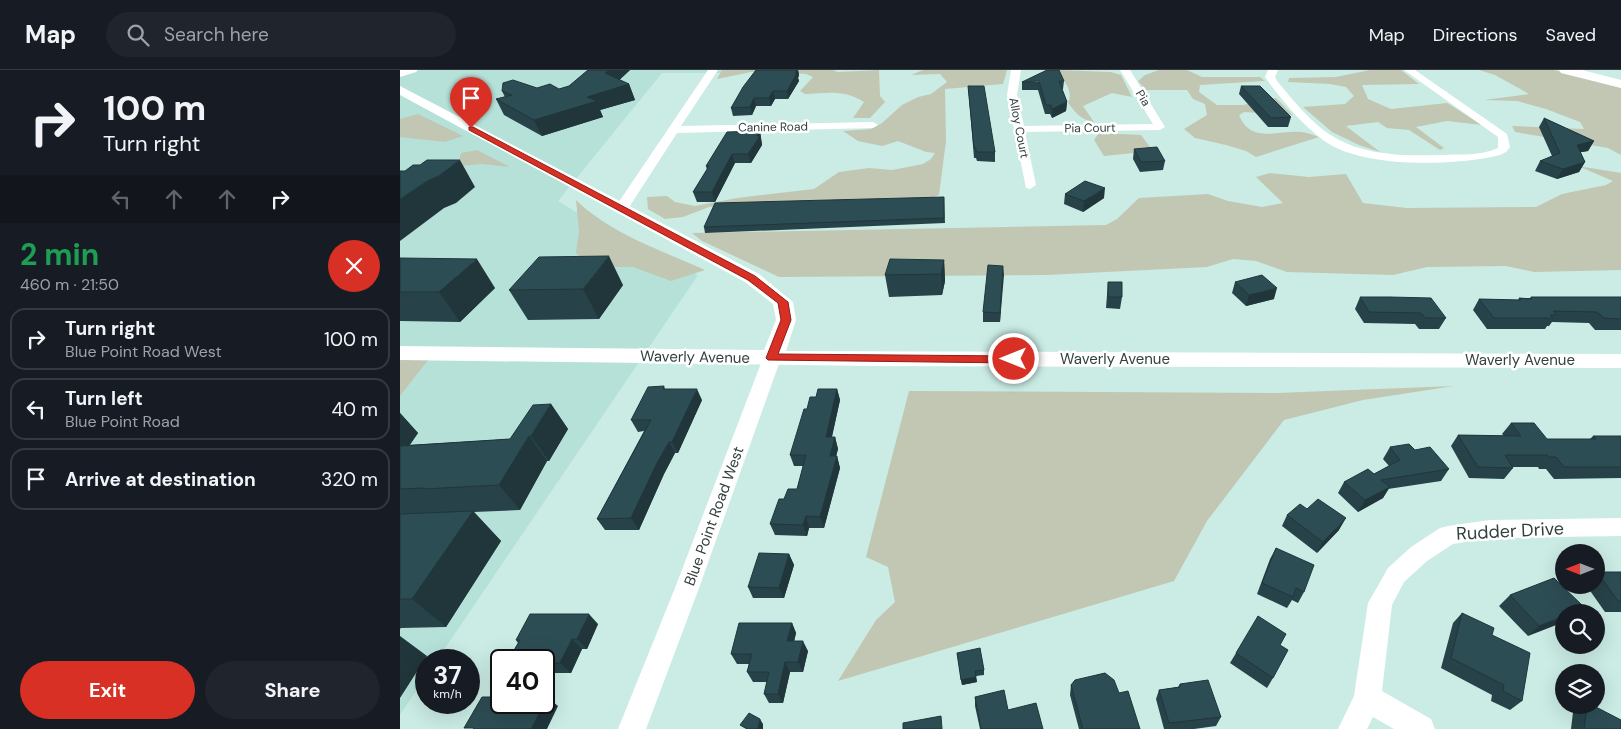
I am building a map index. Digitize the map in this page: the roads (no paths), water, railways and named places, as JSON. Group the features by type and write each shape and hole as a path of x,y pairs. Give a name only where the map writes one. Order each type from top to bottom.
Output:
{"main road":[{"path":"1566,70 1621,83"},
{"path":"1580,70 1621,83"},
{"path":"1598,70 1621,76"},
{"path":"1617,70 1621,71"}],"street":[{"path":"400,73 412,70"},
{"path":"400,90 621,209 713,70"},
{"name":"Alloy Court","path":"1016,70 1012,94 1030,185"},
{"name":"Pia","path":"1125,70 1160,127"},
{"path":"1273,70 1270,78 1277,89 1328,138 1352,150 1404,159 1473,157 1491,155 1501,151 1505,146 1504,136 1409,70"},
{"name":"Canine Road","path":"672,130 873,125"},
{"name":"Pia Court","path":"1019,129 1160,127"},
{"name":"Blue Point Road West","path":"621,209 752,278 783,302 786,320 687,588 632,729"},
{"name":"Waverly Avenue","path":"400,353 772,358 1621,361"},
{"name":"Rudder Drive","path":"1352,729 1367,698 1380,603 1396,575 1419,554 1448,535 1490,529 1621,527"},
{"path":"1367,698 1421,729"}]}
